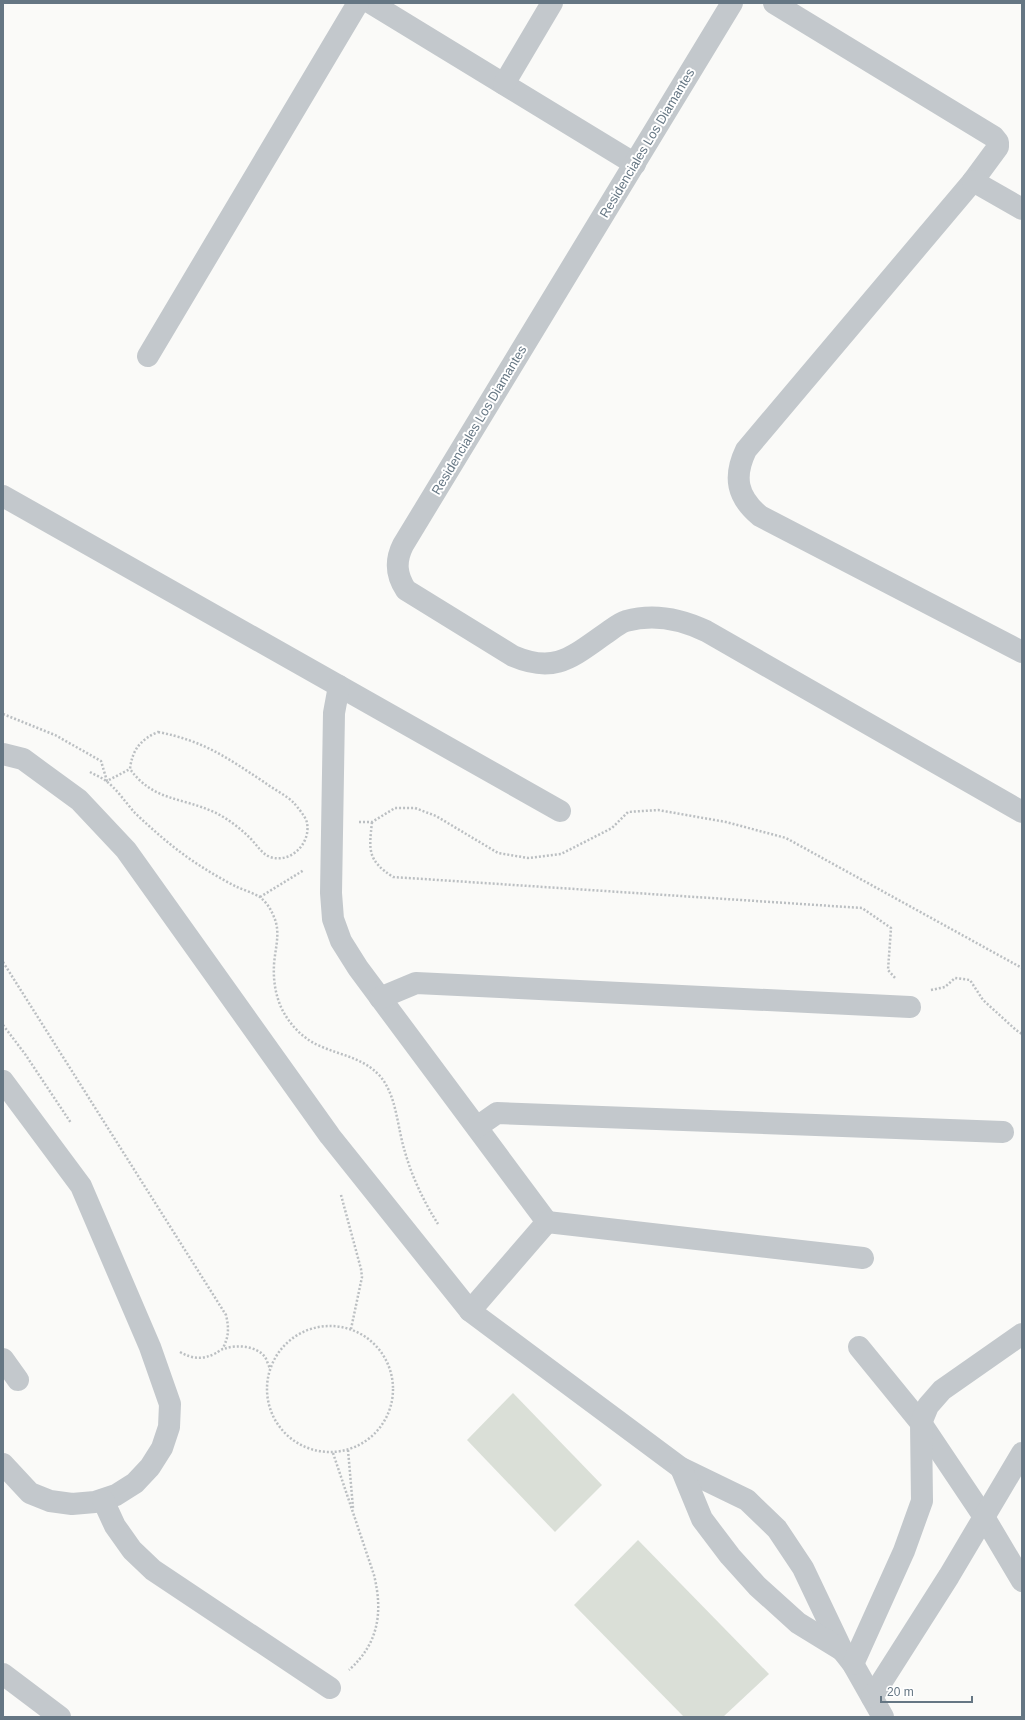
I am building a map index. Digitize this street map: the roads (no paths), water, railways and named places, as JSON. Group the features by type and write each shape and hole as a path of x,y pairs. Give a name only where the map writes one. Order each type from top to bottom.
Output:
{"street":[{"path":"148,356 358,3"},
{"path":"371,3 635,164"},
{"path":"504,84 552,3"},
{"name":"Residenciales Los Diamantes","path":"732,3 403,545 397,561 401,584 406,590 513,656 534,663 555,663 569,659 624,621 645,617 666,618 687,622 706,631 1022,812"},
{"path":"774,3 994,137 998,142 998,147 973,181 746,450 738,470 740,492 745,501 760,516 1022,652"},
{"path":"973,181 1022,209"},
{"path":"3,496 560,811"},
{"path":"339,686 334,713 330,893 333,919 341,941 358,968 547,1222 864,1258"},
{"path":"3,754 23,758 79,800 126,850 330,1136 470,1312 681,1468 747,1500 777,1529 803,1568 847,1657 883,1717"},
{"path":"380,998 416,983 917,999"},
{"path":"3,1081 81,1186 150,1347 170,1404 169,1426 162,1448 150,1467 135,1483 116,1495 103,1500 72,1504 50,1501 30,1493 3,1464"},
{"path":"477,1127 497,1113 1003,1132"},
{"path":"470,1312 547,1222"},
{"path":"847,1657 904,1551 922,1501 921,1423 928,1406 942,1390 1022,1334"},
{"path":"858,1347 921,1423 984,1517 1022,1581"},
{"path":"3,1360 18,1380"},
{"path":"872,1697 949,1576 1022,1453"},
{"path":"681,1468 702,1519 730,1556 757,1586 798,1622 847,1657"},
{"path":"103,1500 114,1526 132,1550 153,1570 330,1688"},
{"path":"3,1674 60,1717"}]}
